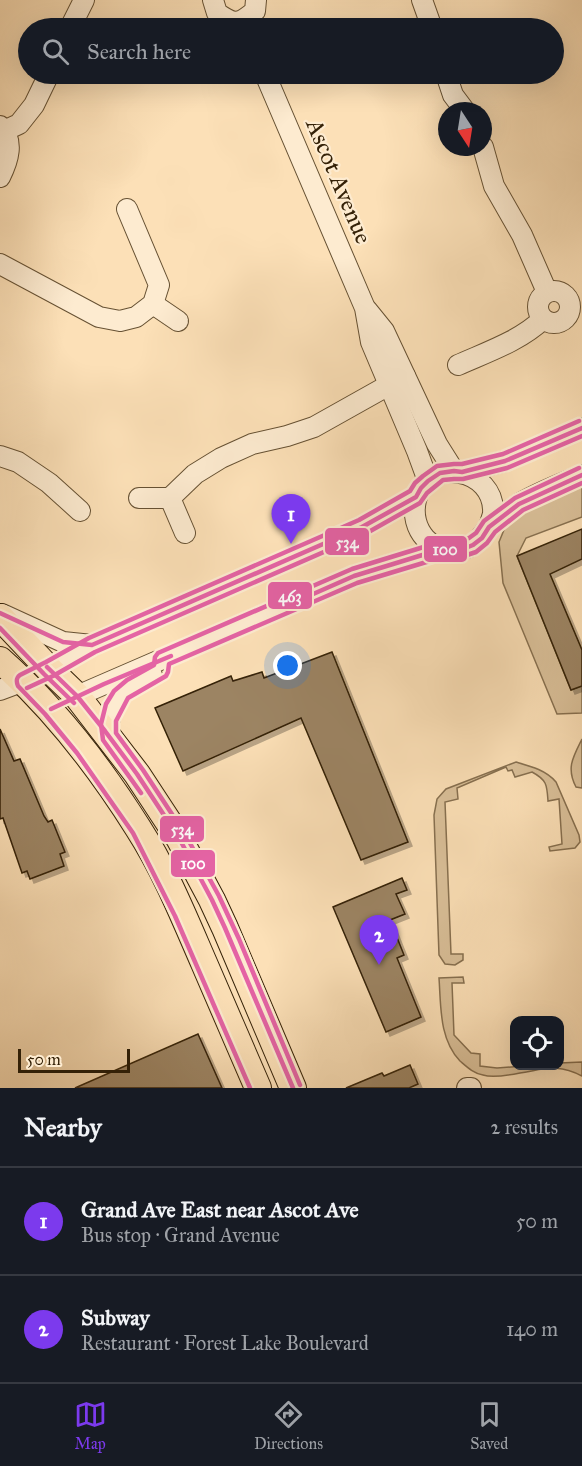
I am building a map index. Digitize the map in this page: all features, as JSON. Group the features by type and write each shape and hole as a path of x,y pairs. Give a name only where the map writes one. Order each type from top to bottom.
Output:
{"main road":[{"path":"0,615 77,696 137,774 179,838 232,942 293,1088"},
{"path":"0,660 51,709 102,774 139,829 182,913 258,1088"},
{"path":"24,681 49,669"},
{"path":"51,709 77,696"}],"street":[{"path":"75,18 84,0"},
{"path":"213,0 217,13 224,18"},
{"path":"250,18 255,11 256,0"},
{"path":"422,0 428,18"},
{"path":"0,177 8,160 9,147 2,129 19,124 34,105 44,84"},
{"name":"Ascot Avenue","path":"269,84 365,308 371,342 437,444 458,472"},
{"path":"450,84 459,102"},
{"path":"486,156 494,186 522,235 547,292"},
{"path":"0,264 99,317 120,321 136,317 153,304 159,285 127,209"},
{"path":"547,292 565,294 576,309 559,323 550,323 543,319 538,304 547,292"},
{"path":"153,304 178,321"},
{"path":"458,365 522,336 543,319"},
{"path":"139,498 170,498 195,474 221,458 252,444 314,427 397,381"},
{"name":"Ascot Avenue","path":"397,381 428,481"},
{"path":"458,472 475,478 485,487 491,500 493,513 489,527 482,538 473,545 463,549 442,549 427,541 417,528 413,513 416,497 428,481 440,473 458,472 505,460 582,428"},
{"path":"0,456 26,467 49,483 80,511"},
{"path":"489,527 519,504 582,474"},
{"path":"49,669 93,645 362,526 416,497"},
{"path":"170,498 185,533"},
{"path":"77,696 354,576 442,549"},
{"path":"0,615 63,642 93,645"},
{"path":"109,736 109,719 123,692 161,670 162,659"},
{"path":"0,690 24,681"}],"shaded area":[{"path":"582,484 582,517 526,538 517,556 571,690 582,686 582,713 557,714 503,583 499,542 506,525 534,505"},
{"path":"582,739 582,788 576,787 571,768"},
{"path":"516,762 543,771 556,782 580,842 575,848 550,851 549,847 562,844 559,799 548,801 545,784 532,772 515,777 512,770 508,771 506,767 457,788 458,799 445,802 451,954 463,954 463,960 455,965 445,964 439,955 434,815 437,799 446,789"},
{"path":"463,977 464,983 452,983 454,1035 471,1053 480,1054 480,1066 510,1067 510,1070 538,1070 487,1076 476,1073 460,1061 448,1043 442,1022 439,978"},
{"path":"582,1062 582,1076 573,1072 564,1069 564,1063"}],"building":[{"path":"582,529 582,559 550,574 582,650 582,686 571,690 517,556"},
{"path":"332,652 408,842 361,860 301,718 183,771 155,708 231,676 233,681 262,672 264,678"},
{"path":"0,729 14,761 20,759 44,816 48,822 52,820 65,852 60,854 64,866 30,879 27,871 22,873 3,818 0,819"},
{"path":"402,878 407,890 396,894 405,914 390,920 404,955 397,958 421,1017 386,1032 333,907"},
{"path":"198,1034 222,1088 75,1088"},
{"path":"410,1065 418,1084 409,1088 346,1088 382,1073 384,1076"}],"transit line":[{"name":"463","path":"250,1088 175,916 133,833 77,753 18,686 17,678 89,638 359,520 410,491 415,483 437,466 462,464 503,454 579,421"},
{"name":"100","path":"0,613 63,642 92,645 362,527 416,497 421,488 440,473 462,472 505,461 582,428"},
{"name":"534","path":"27,688 95,652 365,534 420,503 427,493 443,480 463,479 507,468 582,436"},
{"name":"463","path":"141,793 103,740 101,724 106,704 114,691 127,680 154,665 158,653 352,569 440,542 461,542 476,533 484,521 515,498 579,468"},
{"name":"100","path":"295,602 354,576 442,549 463,549 473,545 482,538 489,527 519,504 582,475"},
{"name":"534","path":"300,1085 219,896 185,834 116,733 116,721 128,698 166,676 169,664 357,583 443,557 464,556 476,552 495,532 523,510 582,483"},
{"name":"534","path":"0,628 74,703"},
{"name":"100","path":"51,709 171,656"},
{"name":"100","path":"47,667 77,696 105,731 137,774 179,838 225,928 293,1088"}],"place":[{"name":"Grand Ave East near Ascot Ave","path":"291,544"},
{"name":"Subway","path":"379,965"}]}
